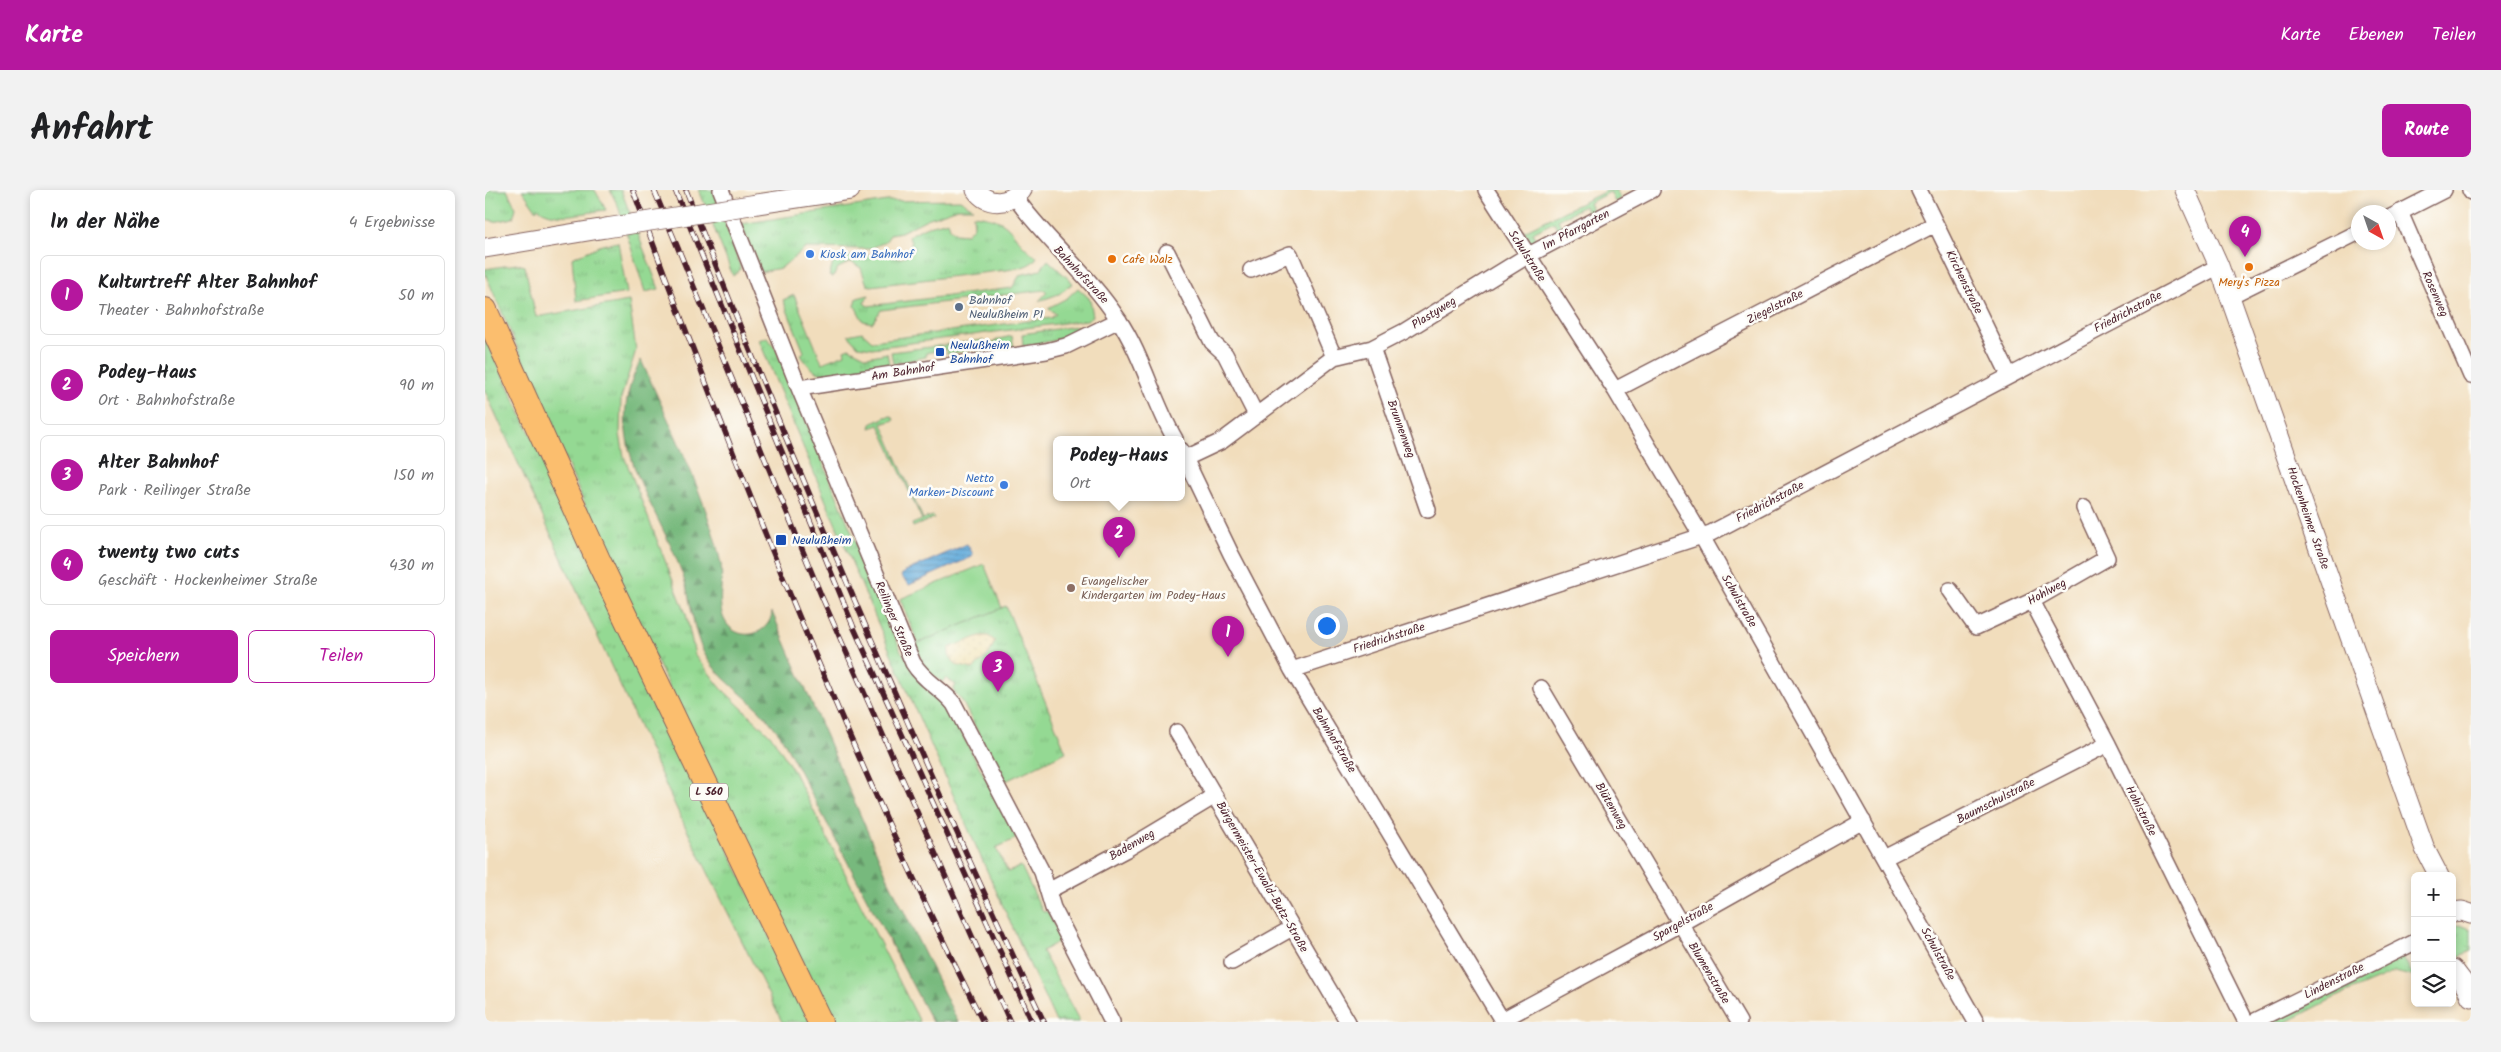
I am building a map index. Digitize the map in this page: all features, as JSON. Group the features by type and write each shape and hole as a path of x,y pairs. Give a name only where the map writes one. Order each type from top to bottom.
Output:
{"main road":[{"name":"L 560","path":"485,310 599,562 820,1022"}],"street":[{"name":"Reilinger Straße","path":"721,190 799,388 913,663 926,680 947,696 954,704 1042,872 1053,908 1112,1022"},
{"path":"493,246 849,190"},
{"path":"976,190 992,201 1008,201 1019,194"},
{"name":"Schulstraße","path":"1486,190 1615,390 1701,535 1976,1022"},
{"name":"Im Pfarrgarten","path":"1527,256 1652,190"},
{"name":"Kirchenstraße","path":"1919,190 2009,375"},
{"name":"Hockenheimer Straße","path":"2185,190 2219,266 2425,849 2437,872"},
{"path":"2396,214 2445,190"},
{"name":"Bahnhofstraße","path":"1019,194 1049,240 1103,297 1119,320 1174,436"},
{"name":"Rosenweg","path":"2396,219 2471,376"},
{"name":"Ziegelstraße","path":"1615,390 1935,224"},
{"path":"2229,296 2351,236"},
{"path":"1167,252 1212,342 1225,354 1256,415"},
{"path":"1251,270 1290,254 1334,357"},
{"name":"Plastyweg","path":"1185,454 1222,441 1334,357 1372,348 1405,332 1527,256"},
{"name":"Friedrichstraße","path":"1292,670 1711,533 2219,266"},
{"name":"Am Bahnhof","path":"799,388 1046,351 1066,346 1119,320"},
{"name":"Brunnenweg","path":"1372,348 1428,510"},
{"name":"Bahnhofstraße","path":"1185,456 1231,554 1292,670 1503,1021"},
{"name":"Hohlweg","path":"1951,590 1976,627 2032,601 2107,558 2084,508"},
{"name":"Hohlstraße","path":"2032,601 2108,744 2246,1022"},
{"name":"Blütenweg","path":"1541,688 1680,924"},
{"name":"Bürgermeister-Ewald-Butz-Straße","path":"1177,732 1348,1022"},
{"name":"Baumschulstraße","path":"1884,858 2108,744"},
{"name":"Badenweg","path":"1048,891 1125,850 1215,796"},
{"name":"Spargelstraße","path":"1503,1021 1863,821"},
{"name":"Hockenheimer Straße","path":"2425,849 2428,872"},
{"name":"Blumenstraße","path":"1680,924 1739,1022"},
{"path":"1231,962 1292,928"},
{"name":"Lindenstraße","path":"2253,1022 2411,944"},
{"path":"2459,968 2463,982 2471,997"}],"green space":[{"path":"485,190 507,190 516,208 513,218 493,222 492,220 485,221"},
{"path":"522,190 595,190 606,210 562,215 545,212 538,208 536,210"},
{"path":"610,190 621,190 659,289 645,292 618,206"},
{"path":"699,190 713,190 740,266 740,270 733,276"},
{"path":"1608,190 1616,190 1621,199 1615,202 1610,192 1589,203 1594,213 1589,215 1584,206 1558,220 1563,229 1559,231 1554,222 1533,233 1537,242 1531,242 1524,231"},
{"path":"960,200 973,208 958,208 927,219 901,232 891,234 885,242 869,249 806,248 781,268 761,272 741,224 887,201"},
{"path":"973,215 998,220 1011,230 1027,250 1037,257 1028,265 1015,269 871,286 867,285 861,268 851,262 838,268 833,277 829,276 833,263 843,256 864,257 885,249 892,257 903,258 911,250 911,242 908,236 925,227 948,221 950,228 956,233 967,234 974,226"},
{"path":"618,242 627,293 576,301 572,258 602,245"},
{"path":"1048,260 1073,283 1059,294 1039,301 1047,292 1045,290 881,310 872,323 863,321 855,306 857,298 869,295 864,303 868,306 1012,288 1020,275 1040,270"},
{"path":"517,264 525,266 536,317 629,301 636,350 621,398 620,434 624,456 686,614 695,655 721,688 773,738 794,772 920,1022 831,1022 613,570 485,273 485,269"},
{"path":"1078,288 1090,299 1093,316 1087,320 872,348 858,346 848,335 862,332 872,341 1051,318 1056,314 1048,308 1067,298"},
{"path":"794,295 822,363 845,354 844,350 849,348 867,357 887,353 890,368 832,376 813,370 801,355 804,352 783,300"},
{"path":"1077,326 1079,331 1052,341 1023,346 1022,334"},
{"path":"1012,336 1014,348 973,354 999,339"},
{"path":"767,337 776,349 901,651 946,704 1017,838 996,848 1008,872 1021,866 1043,912 1047,911 1062,940 1042,951 1080,1022 1056,1022 1017,938 941,768 794,426 759,340"},
{"path":"485,338 810,1022 782,1022 680,816 485,391"},
{"path":"984,340 985,343 972,350 947,354 946,349 926,353 926,357 893,364 891,352"},
{"path":"641,360 686,460 707,513 721,564 721,611 723,618 733,630 747,634 754,633 766,626 772,612 889,881 958,1022 932,1022 781,736 768,719 715,669 704,653 697,635 683,576 636,471 628,445 625,418 629,390"},
{"path":"892,416 894,420 882,424 923,519 933,516 934,518 913,527 912,524 922,520 879,425 870,428 871,424 885,417"},
{"path":"984,564 1002,608 918,643 900,599"},
{"path":"1006,606 1066,752 1006,781 1002,779 962,701 953,690 956,685 946,678 942,682 927,671 914,645"},
{"path":"2460,925 2471,929 2471,951 2459,956 2456,955 2456,926"},
{"path":"2402,955 2411,971 2411,976 2395,972 2332,999 2287,1022 2272,1022"}],"sand":[{"path":"980,636 988,636 995,641 989,654 973,669 956,665 949,655 949,648"}],"water":[{"path":"967,544 973,554 972,557 909,585 901,576 904,572"}],"railway":[{"path":"633,190 713,401 797,611 886,818 983,1022"},
{"path":"654,190 821,595 1010,1022"},
{"path":"675,190 854,628 1032,1022"},
{"path":"686,190 770,400 858,609 903,713 1044,1022"}],"place":[{"name":"Kiosk am Bahnhof","path":"810,254"},
{"name":"twenty two cuts","path":"2245,257"},
{"name":"Cafe Walz","path":"1112,259"},
{"name":"Mery's Pizza","path":"2249,267"},
{"name":"Bahnhof Neulußheim P1","path":"959,307"},
{"name":"Neulußheim Bahnhof","path":"940,352"},
{"name":"Netto Marken-Discount","path":"1004,485"},
{"name":"Neulußheim","path":"781,540"},
{"name":"Podey-Haus","path":"1119,558"},
{"name":"Evangelischer Kindergarten im Podey-Haus","path":"1071,588"},
{"name":"Kulturtreff Alter Bahnhof","path":"1228,657"},
{"name":"Alter Bahnhof","path":"998,692"}]}
